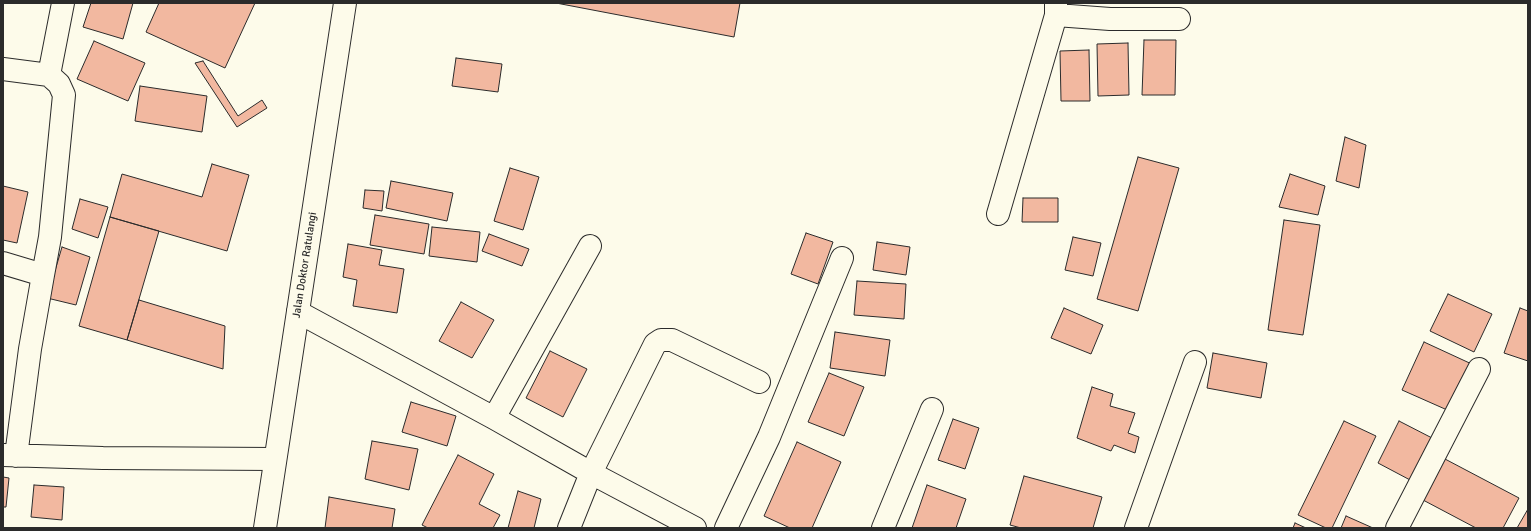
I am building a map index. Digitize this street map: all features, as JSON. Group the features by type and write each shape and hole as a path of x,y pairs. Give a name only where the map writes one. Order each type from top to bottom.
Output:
{"main road":[{"path":"49,75 63,3"},
{"name":"Jalan Doktor Ratulangi","path":"265,528 345,3"},
{"path":"998,214 1056,9 1110,19 1179,19"},
{"path":"3,69 49,75 62,89 64,105 50,237 10,455 275,459"},
{"path":"494,418 590,246"},
{"path":"726,528 770,437 842,258"},
{"path":"3,263 43,275"},
{"path":"298,312 494,418 591,473 695,528"},
{"path":"569,528 591,473 655,344 661,340 672,340 759,382"},
{"path":"1136,528 1195,362"},
{"path":"1397,528 1479,369"},
{"path":"883,528 932,409"}],"building":[{"path":"91,3 133,3 123,39 83,27"},
{"path":"159,3 255,3 225,68 146,32"},
{"path":"556,3 740,3 734,37"},
{"path":"1144,40 1176,40 1175,95 1142,95"},
{"path":"94,41 145,63 128,101 77,79"},
{"path":"1128,43 1129,95 1098,96 1097,44"},
{"path":"1089,50 1090,101 1061,101 1060,51"},
{"path":"456,58 502,64 498,92 452,86"},
{"path":"203,61 238,116 262,100 267,108 237,127 195,63"},
{"path":"140,86 207,96 202,132 135,121"},
{"path":"1345,137 1366,145 1359,188 1336,181"},
{"path":"1138,157 1179,168 1138,311 1097,299"},
{"path":"212,164 249,175 227,251 110,217 122,174 202,197"},
{"path":"510,168 539,177 523,230 494,221"},
{"path":"1290,174 1325,186 1318,215 1279,207"},
{"path":"391,181 453,193 447,221 386,208"},
{"path":"3,186 28,192 17,243 3,240"},
{"path":"365,190 384,191 382,211 363,208"},
{"path":"1023,198 1058,198 1058,222 1022,222"},
{"path":"80,199 108,207 98,238 72,229"},
{"path":"375,215 429,224 424,254 370,245"},
{"path":"110,217 159,231 127,340 79,326"},
{"path":"1284,220 1320,225 1303,335 1268,330"},
{"path":"432,227 480,232 477,262 429,256"},
{"path":"806,233 833,242 818,284 791,274"},
{"path":"489,234 529,249 522,266 482,251"},
{"path":"1073,237 1101,243 1093,276 1065,270"},
{"path":"877,242 910,247 906,275 873,270"},
{"path":"348,244 382,250 379,265 404,269 397,313 353,306 357,280 343,277"},
{"path":"62,247 90,257 76,305 47,298"},
{"path":"857,281 906,284 904,319 854,315"},
{"path":"1448,294 1492,314 1474,352 1430,331"},
{"path":"139,300 225,326 223,369 127,340"},
{"path":"461,302 494,320 472,358 439,341"},
{"path":"1064,308 1103,325 1091,354 1051,338"},
{"path":"1520,308 1528,311 1528,361 1504,353"},
{"path":"835,332 890,340 885,376 830,368"},
{"path":"1424,342 1476,366 1454,413 1402,390"},
{"path":"550,351 587,369 563,417 526,398"},
{"path":"1213,353 1267,363 1261,398 1207,388"},
{"path":"829,373 864,387 844,436 808,422"},
{"path":"1092,387 1113,394 1110,406 1135,413 1128,433 1139,437 1135,453 1114,445 1111,451 1077,438"},
{"path":"411,402 456,416 447,446 402,432"},
{"path":"953,419 979,428 965,469 938,460"},
{"path":"1344,421 1376,436 1332,528 1326,528 1298,515"},
{"path":"1399,421 1434,439 1412,481 1378,463"},
{"path":"372,441 418,449 409,490 365,479"},
{"path":"797,442 841,462 812,528 790,528 764,516"},
{"path":"458,455 494,474 479,504 500,515 493,528 428,528 422,525"},
{"path":"1445,459 1519,498 1503,528 1476,528 1423,500"},
{"path":"1024,476 1102,497 1093,528 1021,528 1010,525"},
{"path":"3,477 9,478 6,507 3,507"},
{"path":"34,485 64,487 62,520 31,517"},
{"path":"927,485 966,499 956,528 912,528"},
{"path":"518,491 541,499 534,528 508,528"},
{"path":"329,497 395,509 392,528 325,528"},
{"path":"1528,509 1528,528 1517,528"},
{"path":"1346,516 1373,528 1341,528"},
{"path":"1295,523 1306,528 1293,528"}]}
